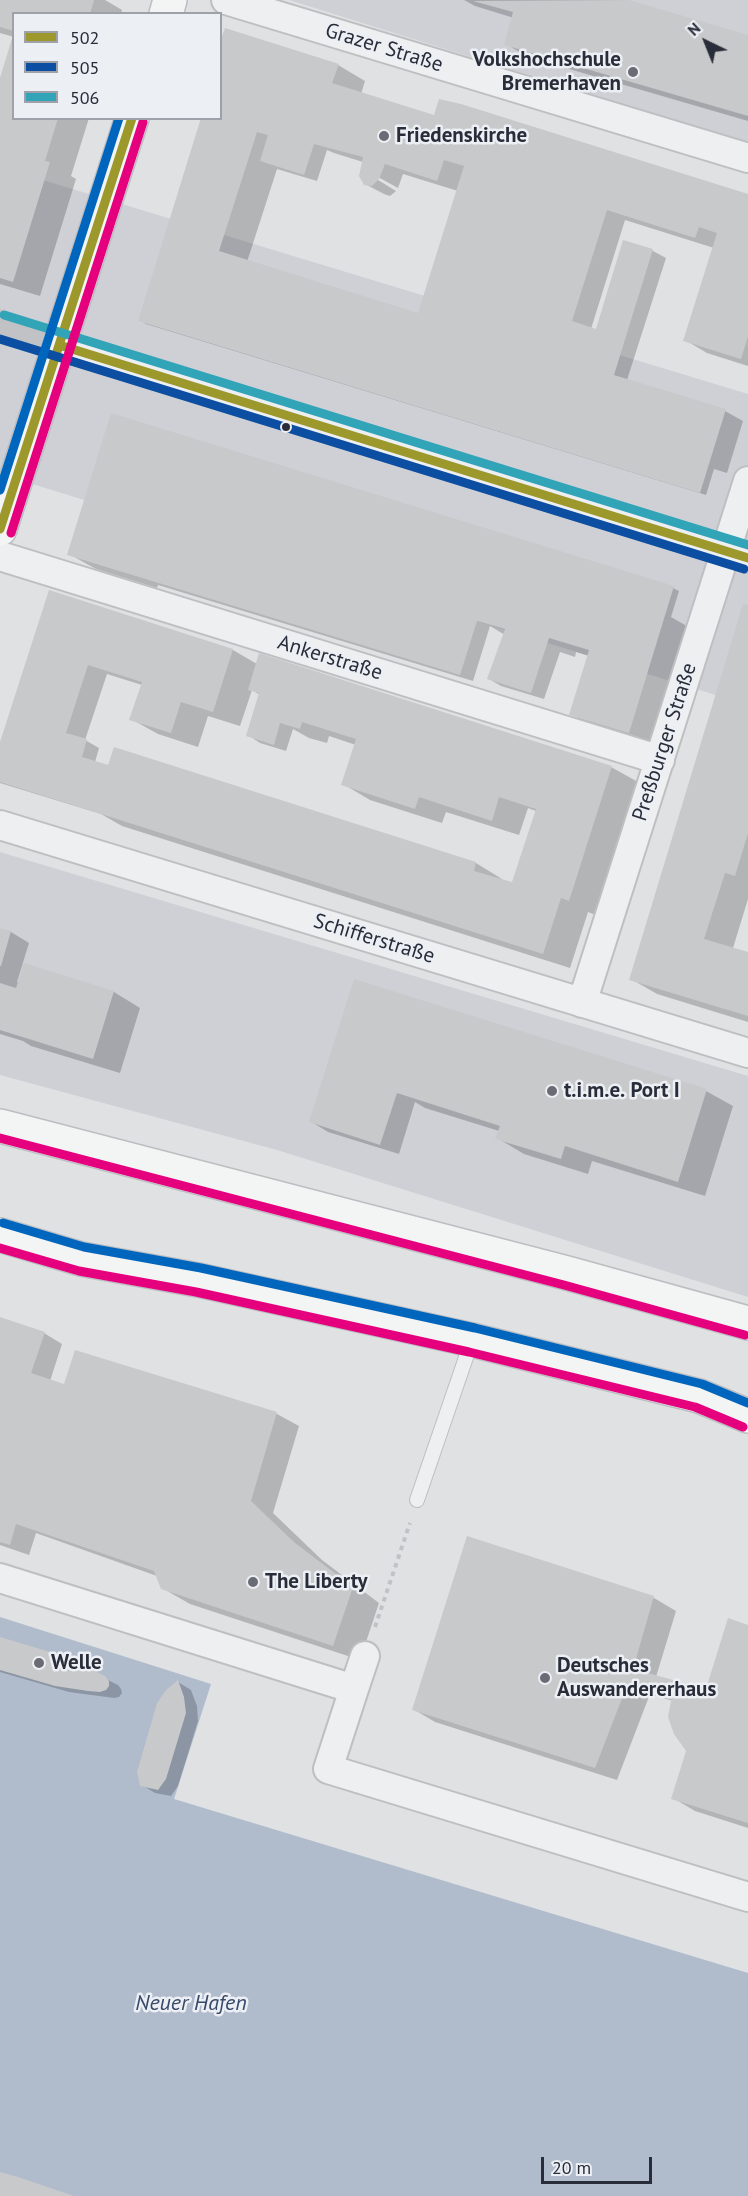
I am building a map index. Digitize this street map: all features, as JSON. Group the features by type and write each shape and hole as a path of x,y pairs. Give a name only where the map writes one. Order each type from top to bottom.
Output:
{"main road":[{"path":"0,529 131,120"},
{"path":"0,1126 567,1273 748,1323"},
{"path":"0,1235 81,1259 198,1280 472,1340 699,1396 748,1416"}],"street":[{"name":"Grazer Straße","path":"226,0 748,158"},
{"path":"0,326 737,554"},
{"name":"Preßburger Straße","path":"582,1003 660,760 737,554 748,481"},
{"name":"Ankerstraße","path":"0,556 660,760"},
{"name":"Schifferstraße","path":"0,825 748,1053"},
{"path":"0,1578 354,1689"},
{"path":"365,1656 328,1769 748,1897"}],"lane":[{"path":"417,1500 472,1340"}],"path":[{"path":"365,1656 417,1500"}],"shaded area":[{"name":"Volkshochschule Bremerhaven","path":"289,0 748,0 748,144"},
{"path":"0,167 748,394 748,705 0,474"},
{"path":"0,852 748,1076 748,1297 277,1150 0,1075"}],"water":[{"name":"Neuer Hafen","path":"0,1617 211,1684 174,1799 748,1973 748,2196 0,2196"}],"building":[{"path":"0,0 94,0 91,12 12,12 12,30 0,27"},
{"path":"629,0 748,35 748,116 504,45 513,12 473,1"},
{"path":"225,28 339,64 332,83 434,115 439,99 461,104 748,194 748,336 741,359 683,341 717,233 699,227 695,238 607,210 572,321 596,329 623,240 653,249 614,375 726,409 700,493 138,321 200,120 222,120 222,36","holes":["257,132 268,135 260,161 304,175 314,144 363,157 359,176 364,185 372,186 379,179 385,164 437,181 444,160 464,166 418,313 219,251"]},
{"path":"12,38 12,120 57,120 45,161 50,162 13,282 0,278 0,78"},
{"path":"111,413 674,586 629,733 569,715 589,650 549,638 531,693 487,679 505,629 477,621 460,675 67,555"},
{"path":"49,590 233,649 213,712 181,702 171,733 129,720 142,682 88,665 66,733 87,739 82,757 108,765 114,747 476,862 474,871 512,882 536,809 499,797 492,821 419,797 415,809 341,785 356,739 302,722 300,729 280,723 274,745 246,736 259,693 248,690 259,653 612,766 569,901 561,898 543,954 0,782 0,742"},
{"path":"743,604 748,605 748,833 735,876 725,873 704,939 748,952 748,1016 629,980"},
{"path":"0,928 11,931 1,966 0,966"},
{"path":"24,963 114,991 93,1059 0,1030 0,983 16,988"},
{"name":"t.i.m.e. Port I","path":"354,979 707,1089 678,1182 565,1146 561,1159 495,1139 500,1126 397,1093 380,1145 309,1122"},
{"path":"0,1317 45,1332 31,1373 64,1384 75,1350 277,1412 251,1501 295,1543 353,1587 333,1646 161,1589 154,1571 16,1524 10,1545 0,1542"},
{"name":"Deutsches Auswandererhaus","path":"467,1536 654,1596 633,1669 706,1689 728,1618 748,1625 748,1823 671,1799 686,1751 674,1734 668,1717 672,1696 628,1683 595,1768 412,1710"},
{"name":"Welle","path":"0,1637 64,1656 105,1676 109,1681 109,1686 100,1692 88,1691 55,1686 0,1670"},
{"path":"178,1680 184,1697 186,1713 166,1779 158,1790 140,1786 137,1772 157,1703 166,1690"},
{"path":"0,2172 18,2177 74,2196 0,2196"}],"transit line":[{"path":"0,490 118,120"},
{"name":"502","path":"0,529 131,120"},
{"path":"11,533 143,122"},
{"name":"506","path":"4,315 748,545"},
{"name":"505","path":"0,339 744,569"},
{"name":"502","path":"59,345 748,558"},
{"path":"0,1138 564,1285 745,1335"},
{"path":"3,1223 84,1247 201,1268 475,1328 702,1384 748,1403"},
{"path":"0,1248 79,1271 196,1292 469,1352 695,1407 743,1427"}],"place":[{"name":"Volkshochschule Bremerhaven","path":"633,72"},
{"name":"Friedenskirche","path":"384,136"},
{"name":"t.i.m.e. Port I","path":"552,1091"},
{"name":"The Liberty","path":"253,1582"},
{"name":"Welle","path":"39,1663"},
{"name":"Deutsches Auswandererhaus","path":"545,1678"}]}
